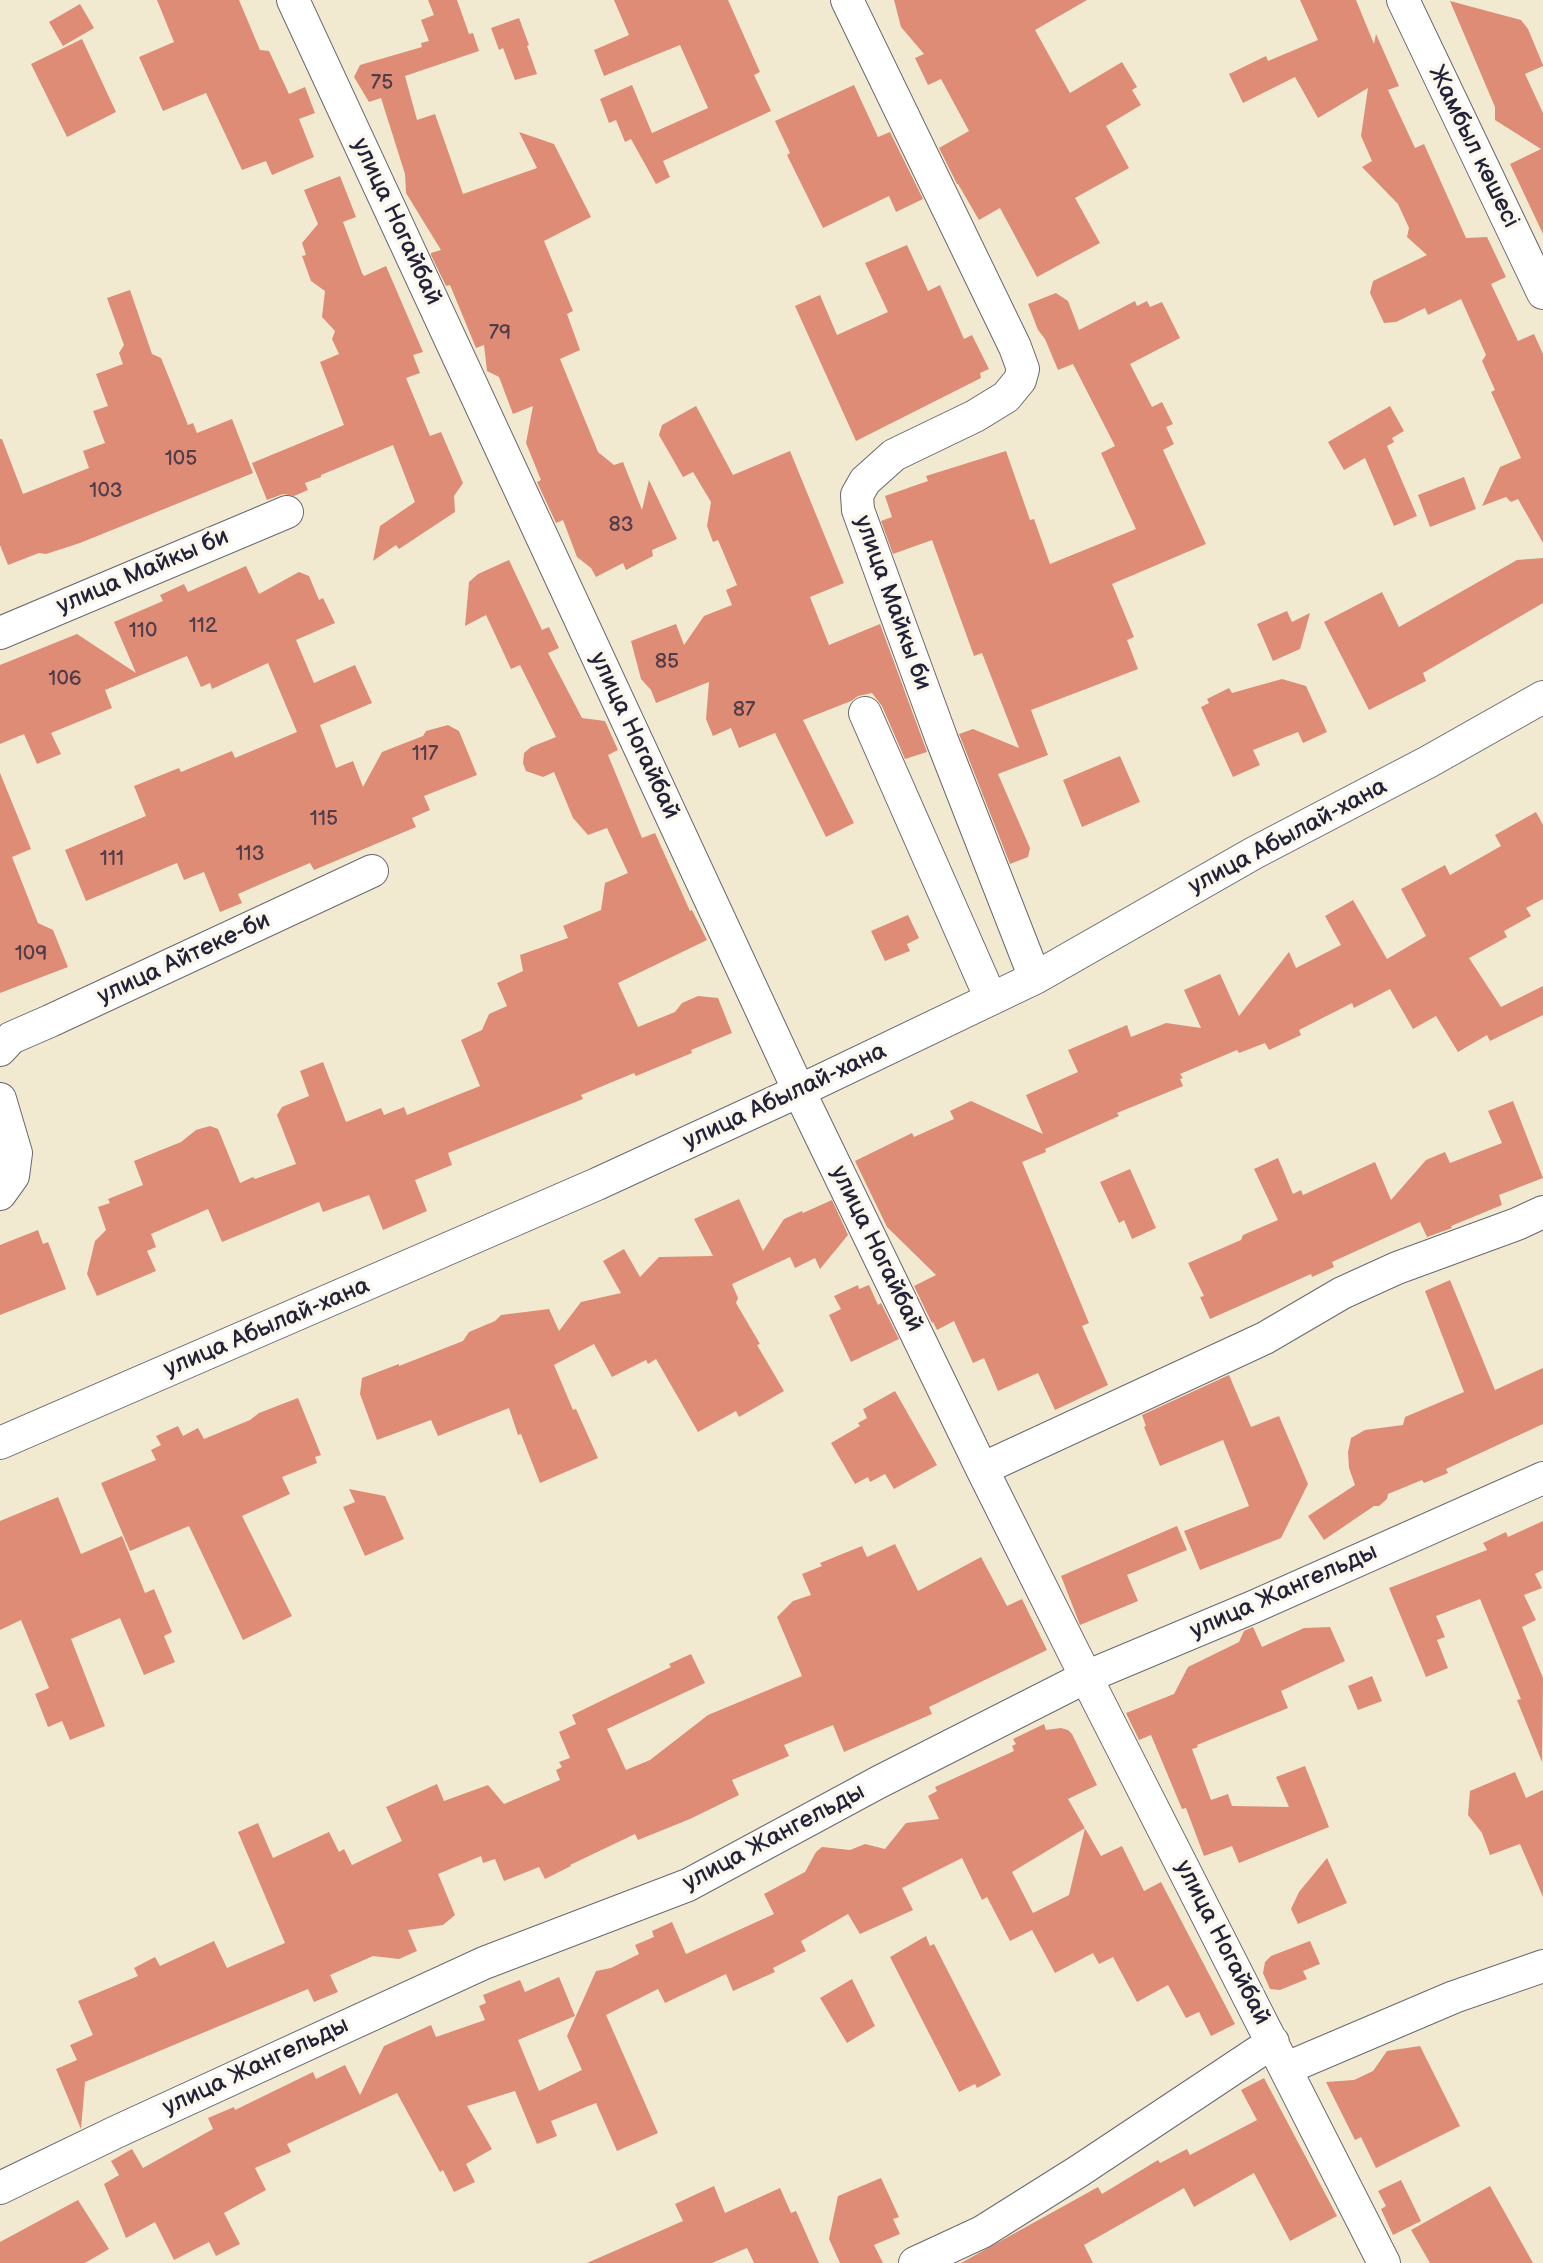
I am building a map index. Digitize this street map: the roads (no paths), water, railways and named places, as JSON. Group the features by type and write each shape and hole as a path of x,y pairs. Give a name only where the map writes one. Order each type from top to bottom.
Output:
{"street":[{"name":"улица Ногайбай","path":"293,0 799,1091 982,1469 1280,2055"},
{"name":"улица Майкы би","path":"847,0 1009,334 1023,369 1020,380 1006,397 975,416 894,455 865,481 857,495 858,510 928,702 1035,978"},
{"name":"Жамбыл көшесі","path":"1402,0 1543,293"},
{"name":"улица Майкы би","path":"0,633 287,512"},
{"name":"улица Абылай-хана","path":"0,1443 584,1189 799,1091 1035,978 1254,853 1428,762 1543,697"},
{"path":"864,713 991,999"},
{"name":"улица Айтеке-би","path":"0,1050 11,1038 372,872"},
{"path":"0,1099 16,1153 13,1176 0,1194"},
{"path":"982,1469 1265,1338 1342,1293 1397,1268 1543,1212"},
{"name":"улица Жангельды","path":"0,2188 128,2126 484,1963 688,1885 879,1782 1086,1677 1253,1607 1543,1478"},
{"name":"улица Ногайбай","path":"915,2263 982,2232 1079,2171 1280,2055 1543,1966"},
{"path":"1280,2055 1384,2263"}]}
